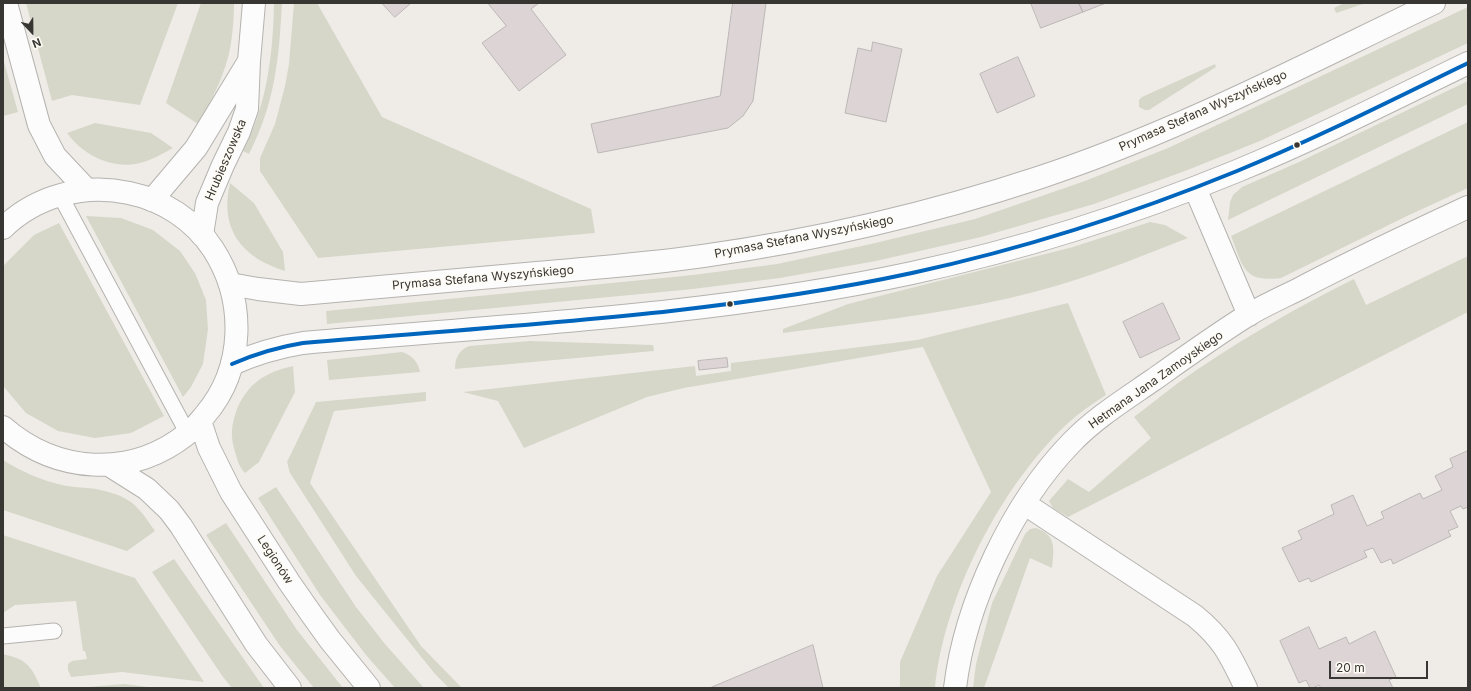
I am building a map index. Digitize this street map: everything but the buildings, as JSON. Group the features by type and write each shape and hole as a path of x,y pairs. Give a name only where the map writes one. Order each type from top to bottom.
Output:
{"main road":[{"path":"6,3 39,126 55,156 88,190"},
{"name":"Hrubieszowska","path":"202,235 207,203 239,132 246,109 254,3"},
{"name":"Prymasa Stefana Wyszyńskiego","path":"230,284 301,294 626,265 700,257 783,243 882,222 1032,180 1137,142 1220,105 1434,3"},
{"name":"Hrubieszowska","path":"152,200 196,148 249,61"},
{"path":"232,364 258,353 278,347 303,343 739,304 838,288 913,273 1049,238 1132,211 1195,188 1286,150 1468,63"},
{"path":"1195,188 1249,315"},
{"path":"3,226 31,207 49,198 88,190 104,189 120,191 152,200 192,224 219,258 230,284 234,300 237,332 232,364 227,379 211,408 194,427 168,447 149,456 130,462 109,465 92,465 58,459 27,445 3,426"},
{"name":"Hetmana Jana Zamoyskiego","path":"955,688 957,670 966,629 981,588 1001,543 1024,504 1047,472 1070,444 1098,418 1249,315 1330,273 1468,207"},
{"name":"Legionów","path":"194,427 209,448 234,498 289,582 330,640 369,688"},
{"path":"109,465 147,489 169,510 181,526 256,644 290,688"},
{"path":"1024,504 1195,616 1222,642 1232,657 1246,688"}],"lane":[{"path":"60,195 194,427"},
{"path":"3,636 54,632"}],"shaded area":[{"path":"26,3 178,3 140,105 72,95 52,101"},
{"path":"201,3 234,3 234,8 232,38 226,64 214,95 198,124 166,103"},
{"path":"274,3 282,3 277,62 265,117 249,154 243,151 258,116 267,79 272,41"},
{"path":"294,3 317,3 382,117 591,209 595,233 318,258 260,171 260,158 275,124 285,86 289,64"},
{"path":"1344,3 1366,3 1336,13 1334,8"},
{"path":"1468,7 1468,43 1260,141 1185,171 1094,204 981,237 876,261 780,278 693,289 327,324 326,311 693,275 777,264 871,244 975,219 1085,181 1168,148"},
{"path":"3,58 18,112 3,116"},
{"path":"1215,64 1216,67 1149,110 1139,107 1139,100 1142,97"},
{"path":"1468,81 1468,104 1228,220 1230,202 1233,195 1242,187 1299,162"},
{"path":"1468,122 1468,188 1407,216 1281,278 1259,278 1252,275 1242,264 1231,236"},
{"path":"95,123 151,133 173,148 153,159 129,165 99,159 81,148 67,133"},
{"path":"230,183 254,203 283,252 285,271 257,258 246,250 237,239 231,228 228,214 227,199"},
{"path":"86,216 121,218 153,230 180,251 195,273 206,300 208,329 203,364 191,387 183,397"},
{"path":"1150,222 1165,225 1188,238 1078,279 1010,298 925,314 783,333 783,329 848,304 1073,247"},
{"path":"59,223 164,416 131,433 95,438 58,431 26,413 3,386 3,267 34,235"},
{"path":"1468,256 1468,312 1068,517 1053,508 1049,501 1068,479 1089,492 1151,438 1134,417 1178,383 1242,341 1308,302 1354,279 1366,305"},
{"path":"1068,303 1106,395 1067,424 1042,450 1019,479 998,511 979,546 963,581 950,617 941,653 935,688 900,688 900,662 937,576 991,492 923,347 684,388 647,397 524,448 498,401 463,392 695,366 696,376 731,371 731,363 917,340"},
{"path":"530,341 653,345 654,351 455,369 458,355 469,346"},
{"path":"402,352 414,359 420,372 329,380 327,360"},
{"path":"293,366 295,392 259,462 245,473 238,462 232,438 233,424 241,400 252,386 266,375"},
{"path":"426,392 426,401 334,411 310,483 421,646 462,688 449,688 435,674 356,576 290,473 287,462 316,402"},
{"path":"3,460 24,472 47,481 65,486 98,489 121,497 131,502 138,508 155,531 127,551 3,510"},
{"path":"276,487 356,607 385,644 424,688 395,688 366,655 320,595 258,498"},
{"path":"226,523 297,630 343,688 314,688 280,646 206,535"},
{"path":"1036,528 1048,535 1053,544 1052,568 1030,558 984,688 973,688 976,664 992,603 1025,534 1030,529"},
{"path":"3,535 135,578 204,682 122,672 71,677 68,670 68,664 72,661 87,659 85,651 83,651 76,601 15,605 3,613"},
{"path":"174,559 264,688 232,688 223,677 152,572"},
{"path":"3,654 18,659 28,665 41,688 3,688"},
{"path":"124,684 157,688 76,688"}],"transit line":[{"path":"232,364 267,351 303,343 609,317 761,300 837,288 954,263 1036,242 1158,202 1197,187 1295,146 1468,63"}]}
